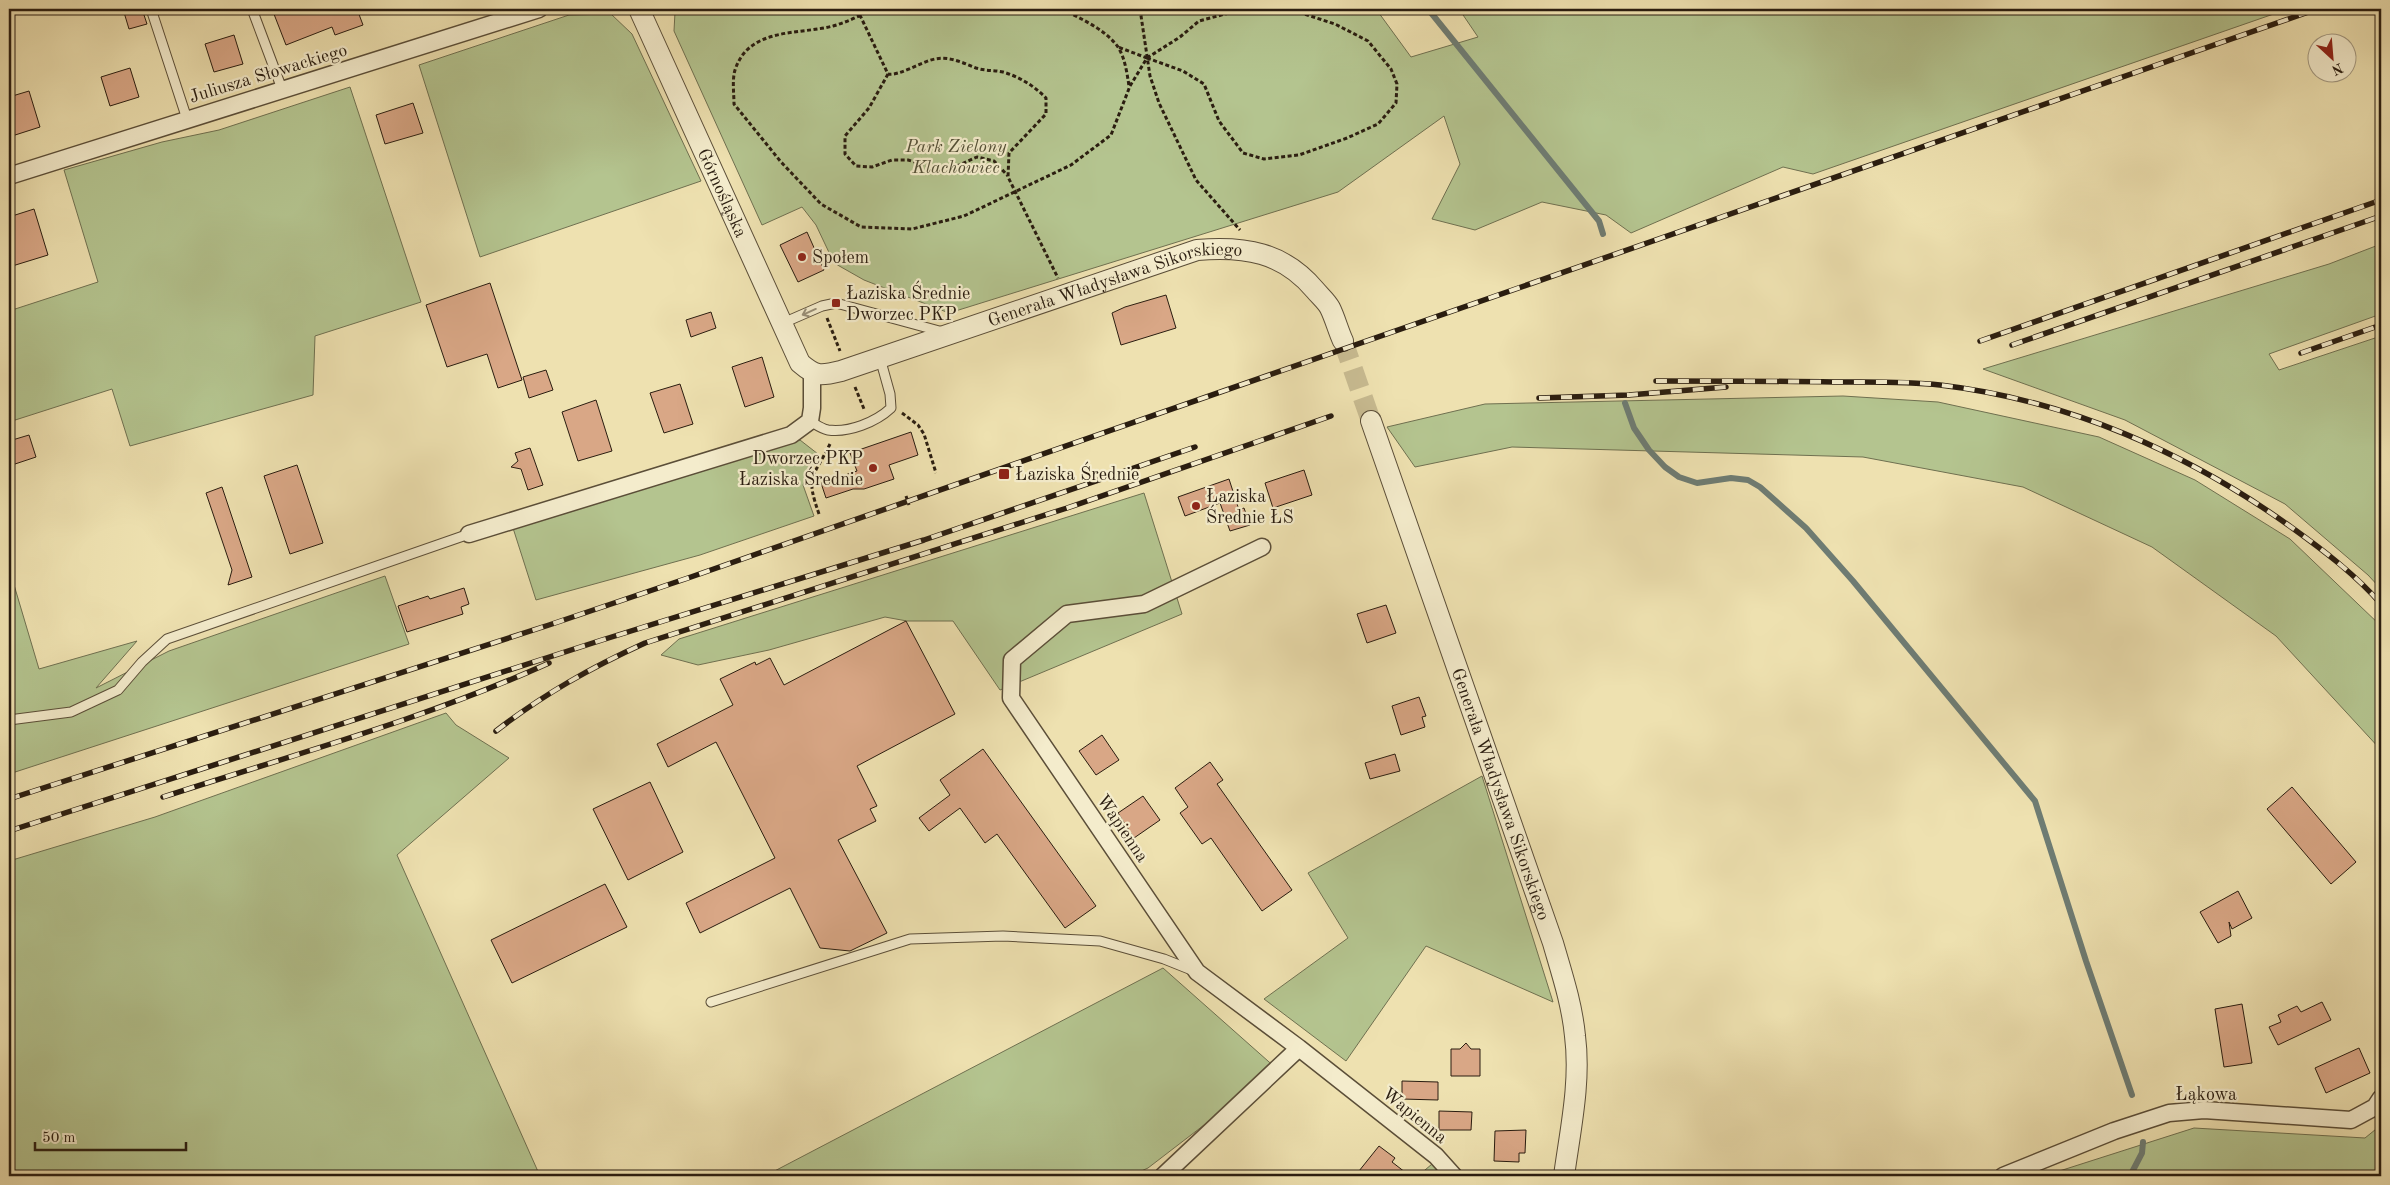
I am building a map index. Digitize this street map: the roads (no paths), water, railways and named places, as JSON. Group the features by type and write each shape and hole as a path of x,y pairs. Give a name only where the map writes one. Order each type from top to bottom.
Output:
{"street":[{"name":"Juliusza Słowackiego","path":"9,176 539,9"},
{"name":"Górnośląska","path":"640,9 800,363 812,373"},
{"name":"Generała Władysława Sikorskiego","path":"812,373 825,375 841,371 1197,250 1227,248 1261,252 1283,263 1304,277 1329,307 1343,341"},
{"path":"470,534 791,435 810,420 812,373"},
{"name":"Generała Władysława Sikorskiego","path":"1371,421 1553,943 1568,994 1576,1037 1575,1087 1564,1176"},
{"name":"Wapienna","path":"1262,547 1144,604 1067,614 1012,660 1011,698 1197,972 1299,1048 1436,1156 1454,1176"},
{"path":"1163,1176 1299,1048"},
{"name":"Łąkowa","path":"2003,1176 2114,1131 2169,1113 2204,1110 2351,1120 2375,1107 2381,1098"}],"lane":[{"path":"151,9 188,119"},
{"path":"252,9 282,89"},
{"path":"783,324 822,306 836,303 948,334"},
{"path":"810,420 826,430 846,430 882,417 891,408 890,394 880,358"},
{"path":"9,720 71,712 118,690 142,662 167,639 470,534"},
{"path":"711,1002 910,939 1003,936 1100,941 1197,972"}],"waterway":[{"path":"1428,9 1599,221 1603,234"},
{"path":"1625,403 1634,428 1649,450 1665,467 1679,477 1697,483 1731,478 1748,480 1760,487 1806,528 1853,581 2035,801 2086,961 2132,1095"},
{"path":"2130,1176 2142,1153 2143,1142"}],"tunnel":[{"path":"1343,341 1371,421"}],"railway":[{"path":"9,799 549,625 688,578 2317,9"},
{"path":"1980,341 2381,200"},
{"path":"2012,345 2381,216"},
{"path":"2301,353 2381,325"},
{"path":"1656,381 1887,382 1940,385 1988,392 2080,417 2125,434 2168,454 2252,500 2327,554 2361,583 2381,604"},
{"path":"1539,398 1629,395 1726,387"},
{"path":"496,731 568,682 645,643 1067,508 1331,416"},
{"path":"9,831 602,640 924,540 1195,447"},
{"path":"163,797 455,702 549,663"}],"place":[{"name":"Społem","path":"802,257"},
{"name":"Łaziska Średnie Dworzec PKP","path":"836,303"},
{"name":"Dworzec PKP Łaziska Średnie","path":"873,468"},
{"name":"Łaziska Średnie","path":"1004,474"},
{"name":"Łaziska Średnie ŁS","path":"1196,506"}],"park label":[{"name":"Park Zielony Klachowiec","path":"956,156"}]}
